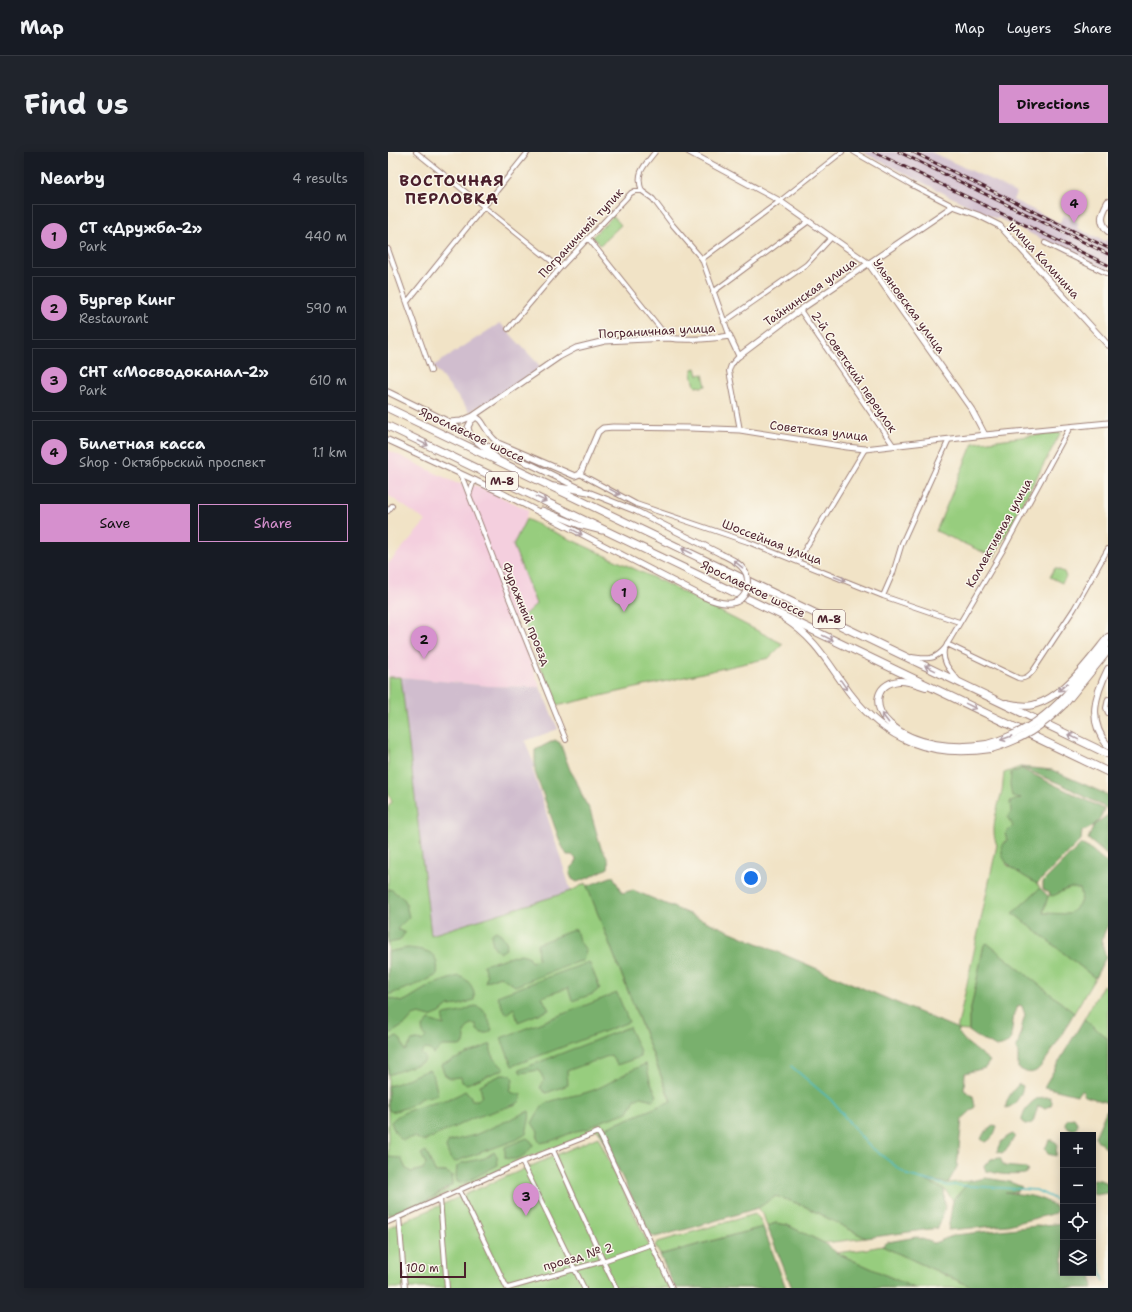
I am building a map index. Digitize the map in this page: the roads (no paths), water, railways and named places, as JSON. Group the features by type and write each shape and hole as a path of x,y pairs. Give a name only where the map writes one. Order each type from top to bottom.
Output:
{"highway":[{"name":"Ярославское шоссе","path":"388,408 1108,754"},
{"name":"Ярославское шоссе","path":"388,426 1108,772"}],"main road":[{"path":"1108,202 1101,214 1103,225 1108,231"},
{"path":"768,609 808,637 819,649 864,710 889,731 903,739 931,749 957,752 1012,743 1029,734 1047,721 1108,651"},
{"path":"1002,703 1018,706 1041,703 1064,687 1108,637"},
{"path":"1063,702 1108,644"},
{"path":"1108,669 1096,695 1094,712 1097,729 1100,736 1108,746"},
{"path":"941,692 909,682 893,682 887,685 880,693 878,704 883,716 890,724 906,734 918,739 957,747 989,746"}],"street":[{"path":"416,152 560,268"},
{"path":"407,302 528,152"},
{"name":"Пограничный тупик","path":"508,329 560,268 631,193 635,191 642,191 639,179 640,173 655,152"},
{"name":"Ульяновская улица","path":"689,152 780,201 868,263 972,410 985,435"},
{"path":"702,259 780,201 842,152"},
{"path":"854,152 910,184 953,206"},
{"path":"642,191 653,199 671,223 702,259 730,338 739,356 731,365 729,371 740,430"},
{"name":"Тайнинская улица","path":"739,356 800,310 953,206"},
{"name":"улица Калинина","path":"953,206 978,215 1000,226 1108,345"},
{"path":"713,292 809,221"},
{"path":"588,238 668,338"},
{"path":"724,322 806,265 832,238"},
{"path":"1044,243 1108,274"},
{"path":"388,249 431,371"},
{"name":"2-й Советский переулок","path":"800,310 893,445"},
{"name":"Пограничная улица","path":"470,436 468,427 474,417 483,409 559,357 576,348 605,341 668,338 730,338"},
{"path":"388,392 449,422 470,436 502,462"},
{"path":"449,422 461,421 474,417 482,421 489,434 498,443 566,473 575,476 580,474"},
{"name":"Советская улица","path":"580,474 598,432 603,428 613,427 740,430 865,449 1108,423"},
{"name":"Коллективная улица","path":"945,648 1003,550 1070,427"},
{"path":"883,596 893,574 902,543 949,439"},
{"path":"388,440 502,493 702,596 717,602 731,603 742,598 746,592 748,577 739,564 636,512 476,441"},
{"path":"798,562 865,449"},
{"name":"Фуражный проезд","path":"459,472 566,740"},
{"name":"Шоссейная улица","path":"580,474 636,504 748,542 883,596 959,622"},
{"path":"469,495 475,480"},
{"path":"550,485 588,492"},
{"path":"502,493 579,525 617,535"},
{"path":"388,512 392,506"},
{"path":"947,644 1018,678 1025,678 1033,671 1074,609 1108,549"},
{"path":"907,657 932,658 939,655 945,648"},
{"path":"945,648 943,655 945,664 959,682"},
{"path":"1108,699 1106,708 1108,714"},
{"path":"388,1222 522,1162 595,1133 600,1133 672,1288"},
{"path":"553,1150 616,1288"},
{"path":"522,1162 584,1288"},
{"path":"460,1191 508,1288"},
{"path":"440,1199 447,1288"},
{"path":"399,1217 405,1288"},
{"name":"проезд № 2","path":"508,1288 603,1261 652,1244"}],"waterway":[{"path":"791,1066 831,1100 867,1144 907,1175 949,1186 954,1185 1036,1190 1060,1202"},
{"path":"1096,1254 1104,1282"}],"railway":[{"path":"874,152 1108,265"},
{"path":"899,152 1108,254"},
{"path":"913,152 1108,248"}],"place":[{"name":"Билетная касса","path":"1074,223"},
{"name":"СТ «Дружба-2»","path":"624,612"},
{"name":"Бургер Кинг","path":"424,659"},
{"name":"СНТ «Мосводоканал-2»","path":"526,1216"}],"district":[{"name":"ВОСТОЧНАЯ ПЕРЛОВКА","path":"452,189"}]}
